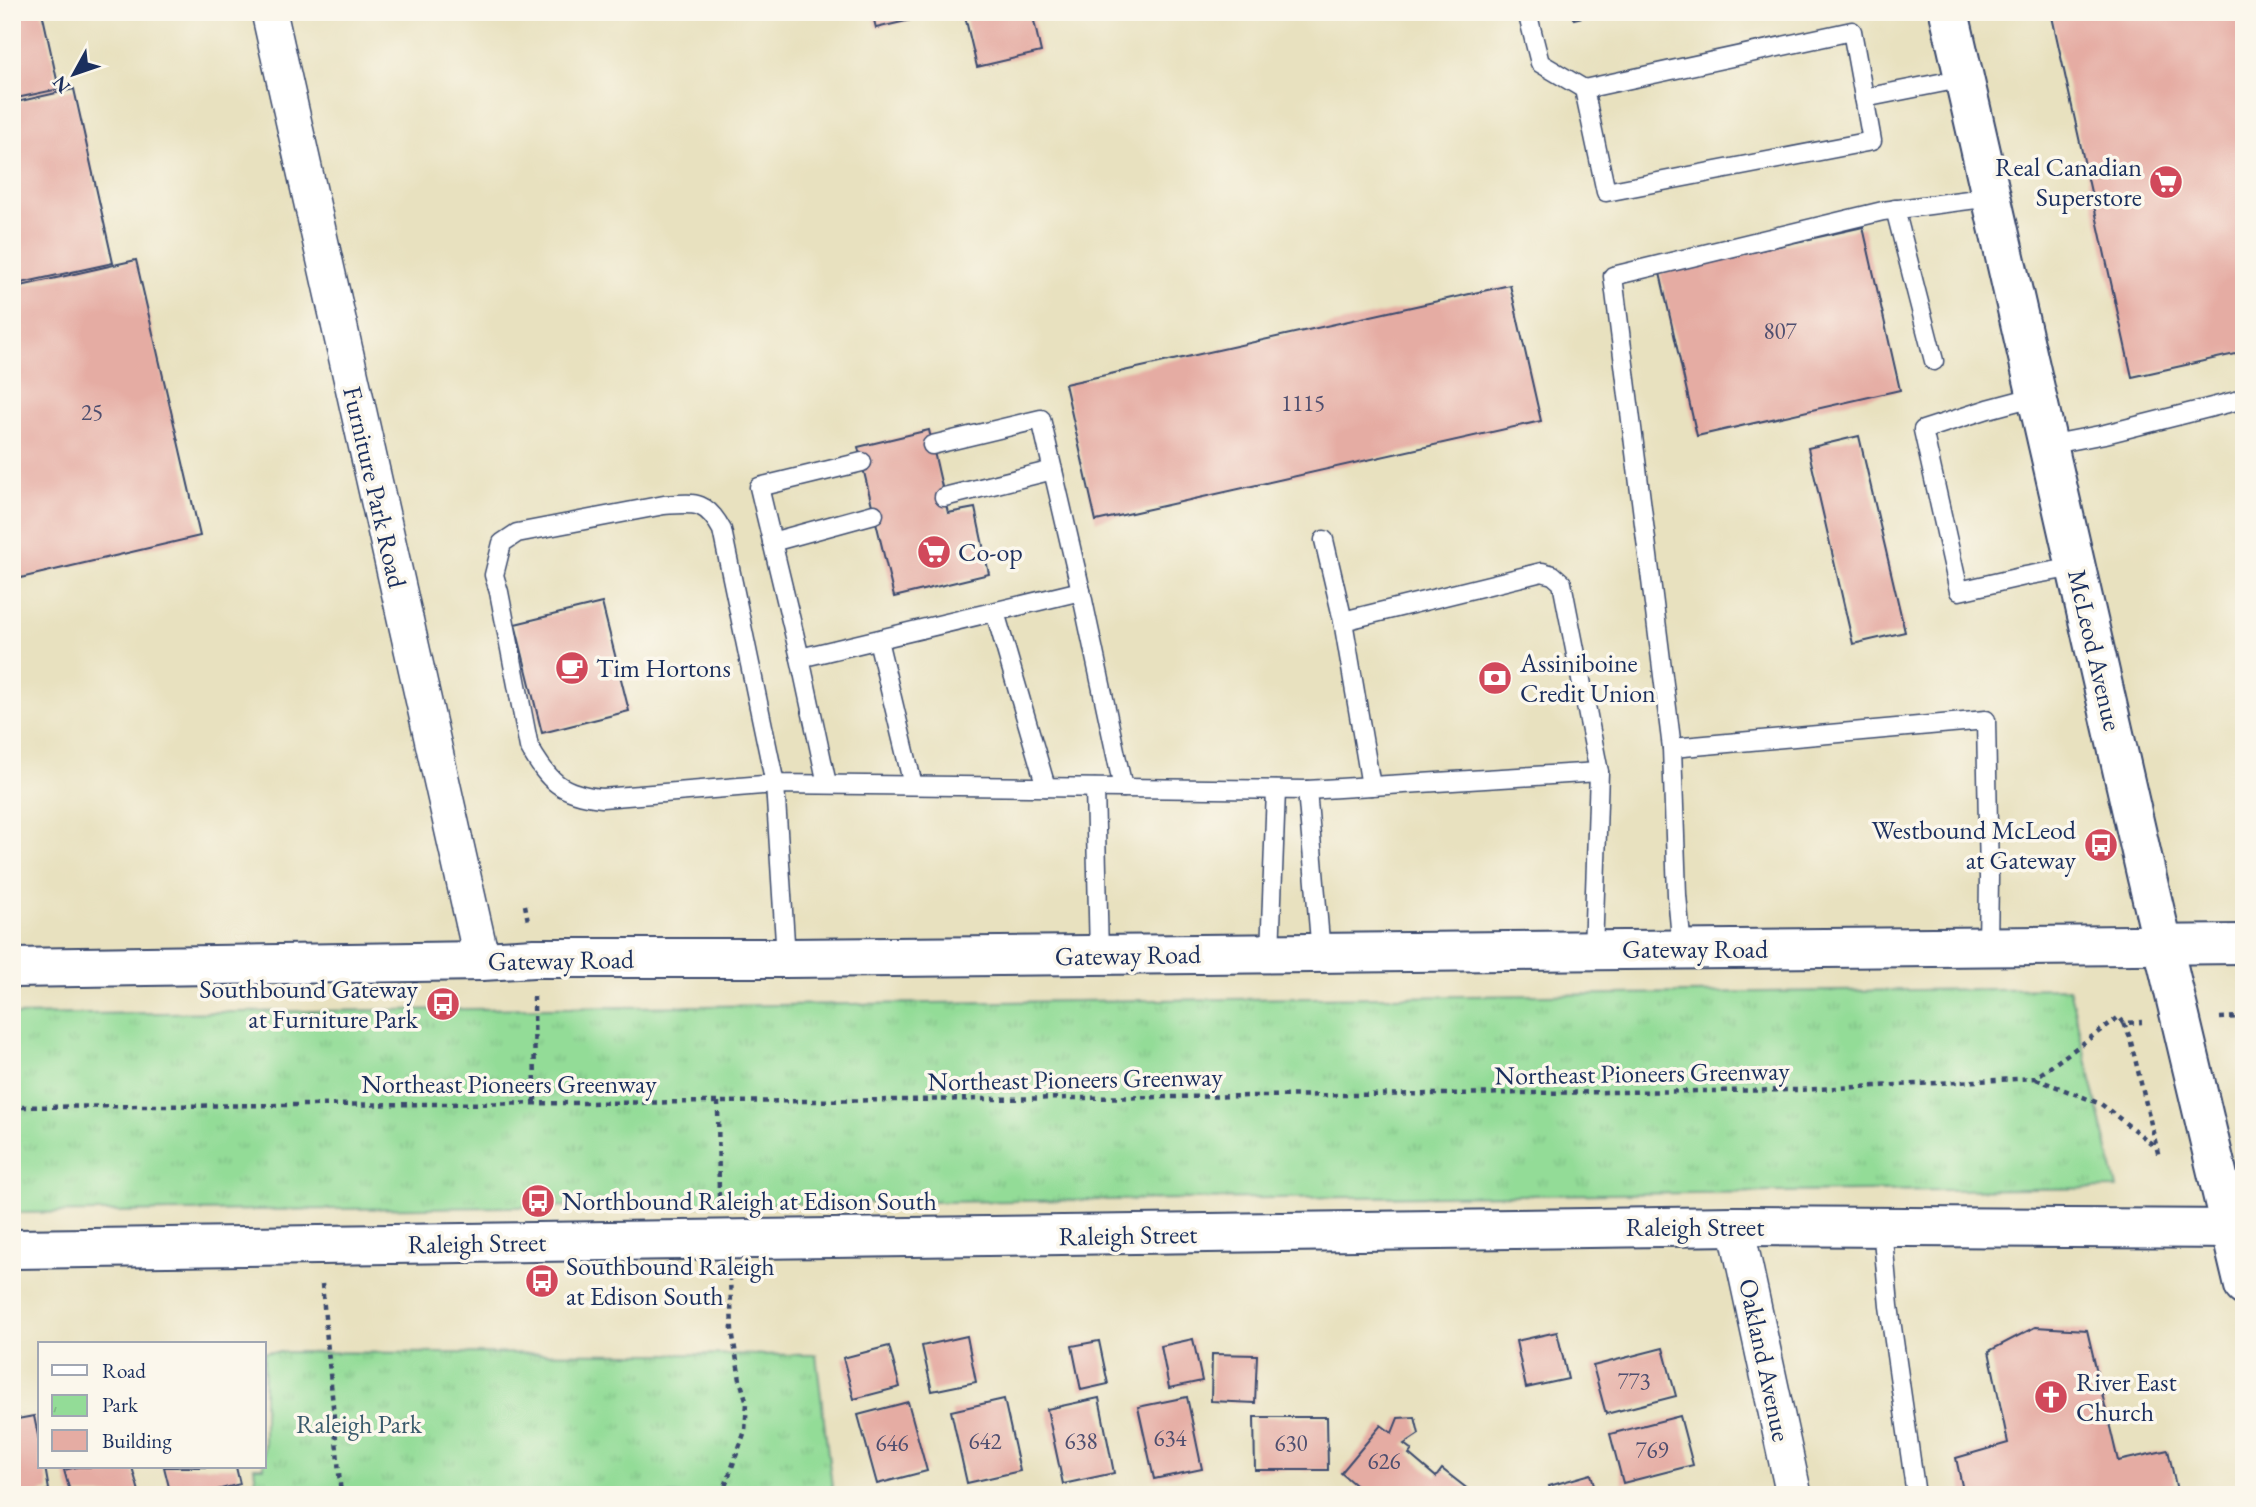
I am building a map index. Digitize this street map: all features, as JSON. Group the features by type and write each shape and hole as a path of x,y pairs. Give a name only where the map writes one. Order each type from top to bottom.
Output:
{"street":[{"name":"Furniture Park Road","path":"270,12 482,961"},
{"name":"McLeod Avenue","path":"1949,12 2162,945 2237,1230 2244,1286"},
{"name":"Gateway Road","path":"12,968 534,958 1099,956 2244,944"},
{"name":"Raleigh Street","path":"12,1249 319,1245 721,1230 1736,1226 2237,1230"},
{"name":"Oakland Avenue","path":"1736,1226 1794,1495"}],"lane":[{"path":"1527,12 1540,63 1584,89 1852,32 1872,141 1606,192 1584,89"},
{"path":"1864,98 1965,78"},
{"path":"1682,949 1677,895 1672,748 1613,276 1895,209 1992,197"},
{"path":"1895,209 1934,361"},
{"path":"2037,396 1923,430 1959,591 2076,567"},
{"path":"2048,445 2105,434 2244,399"},
{"path":"932,445 1041,419 1123,788"},
{"path":"827,784 759,487 862,462"},
{"path":"944,497 1053,470"},
{"path":"786,958 775,784 722,530 714,515 703,505 664,505 517,533 502,543 494,575 529,747 541,768 556,784 578,796 602,798 775,784 1307,790 1600,772"},
{"path":"772,542 874,514"},
{"path":"1324,540 1343,621 1371,786"},
{"path":"1343,621 1542,572 1553,575 1562,583 1600,772 1593,950"},
{"path":"800,658 1081,592"},
{"path":"995,612 1046,787"},
{"path":"878,640 913,786"},
{"path":"1672,748 1986,720 1988,945"},
{"path":"1095,788 1099,956"},
{"path":"1270,954 1276,790"},
{"path":"1307,790 1321,953"},
{"path":"1882,1227 1889,1306 1916,1495"}],"path":[{"path":"534,958 535,1103"},
{"path":"2035,1079 2119,1017"},
{"path":"2124,1023 2159,1157"},
{"path":"2035,1079 2101,1104 2156,1147"},
{"name":"Northeast Pioneers Greenway","path":"12,1107 1798,1090 2035,1079"},
{"path":"718,1102 721,1230 732,1292 733,1330 740,1380 747,1403 745,1432 722,1495"},
{"path":"319,1245 341,1495"}],"green space":[{"path":"2069,988 2117,1188 12,1213 12,1015"},
{"name":"Raleigh Park","path":"266,1352 816,1355 833,1495 258,1495 254,1468 266,1468"}],"building":[{"path":"12,12 42,12 59,89 12,99"},
{"path":"872,12 940,12 941,13 876,28"},
{"path":"964,12 1032,12 1041,52 977,67"},
{"path":"1572,12 1599,12 1599,13 1574,19"},
{"name":"Real Canadian Superstore","path":"2051,12 2244,12 2244,352 2132,377"},
{"path":"74,89 113,263 12,285 12,103"},
{"path":"1863,227 1900,390 1697,436 1660,273"},
{"path":"136,260 200,536 12,580 12,288"},
{"path":"1510,285 1541,421 1096,521 1065,384"},
{"path":"929,430 948,513 975,508 989,574 894,597 858,447"},
{"path":"1859,436 1905,632 1853,644 1808,448"},
{"name":"Tim Hortons","path":"602,603 629,711 542,733 515,624"},
{"name":"River East Church","path":"2035,1327 2087,1330 2118,1461 2168,1450 2178,1495 1964,1495 1956,1458 2008,1443 1989,1351"},
{"path":"1557,1332 1568,1379 1526,1388 1516,1341"},
{"path":"967,1336 976,1382 932,1391 922,1346"},
{"path":"1193,1339 1202,1381 1169,1388 1161,1346"},
{"path":"1099,1341 1108,1384 1081,1390 1072,1346"},
{"path":"889,1346 900,1387 854,1399 843,1358"},
{"path":"1663,1348 1676,1396 1606,1414 1593,1366"},
{"path":"1212,1354 1257,1355 1255,1403 1211,1401"},
{"path":"1187,1397 1202,1469 1154,1479 1138,1407"},
{"path":"1099,1398 1114,1473 1063,1484 1047,1409"},
{"path":"1004,1399 1020,1471 967,1483 951,1411"},
{"path":"908,1402 927,1471 877,1484 858,1415"},
{"path":"34,1416 38,1435 38,1468 45,1468 49,1490 28,1495 12,1495 12,1420"},
{"path":"1680,1416 1693,1465 1623,1483 1610,1434"},
{"path":"1254,1417 1327,1417 1328,1470 1255,1470"},
{"path":"1415,1417 1419,1434 1404,1444 1412,1450 1409,1454 1436,1477 1442,1469 1469,1490 1466,1495 1379,1495 1376,1492 1374,1495 1367,1495 1341,1473 1381,1425 1392,1433 1398,1418"},
{"path":"132,1468 140,1495 71,1495 64,1470"},
{"path":"164,1468 236,1468 240,1484 198,1495 171,1495"},
{"path":"1591,1474 1597,1495 1552,1495 1549,1486"}],"place":[{"name":"Real Canadian Superstore","path":"2166,182"},
{"name":"Co-op","path":"934,552"},
{"name":"Tim Hortons","path":"572,668"},
{"name":"Assiniboine Credit Union","path":"1495,678"},
{"name":"Westbound McLeod at Gateway","path":"2101,845"},
{"name":"Southbound Gateway at Furniture Park","path":"443,1004"},
{"name":"Northbound Raleigh at Edison South","path":"538,1201"},
{"name":"Southbound Raleigh at Edison South","path":"542,1281"},
{"name":"River East Church","path":"2051,1397"}]}
